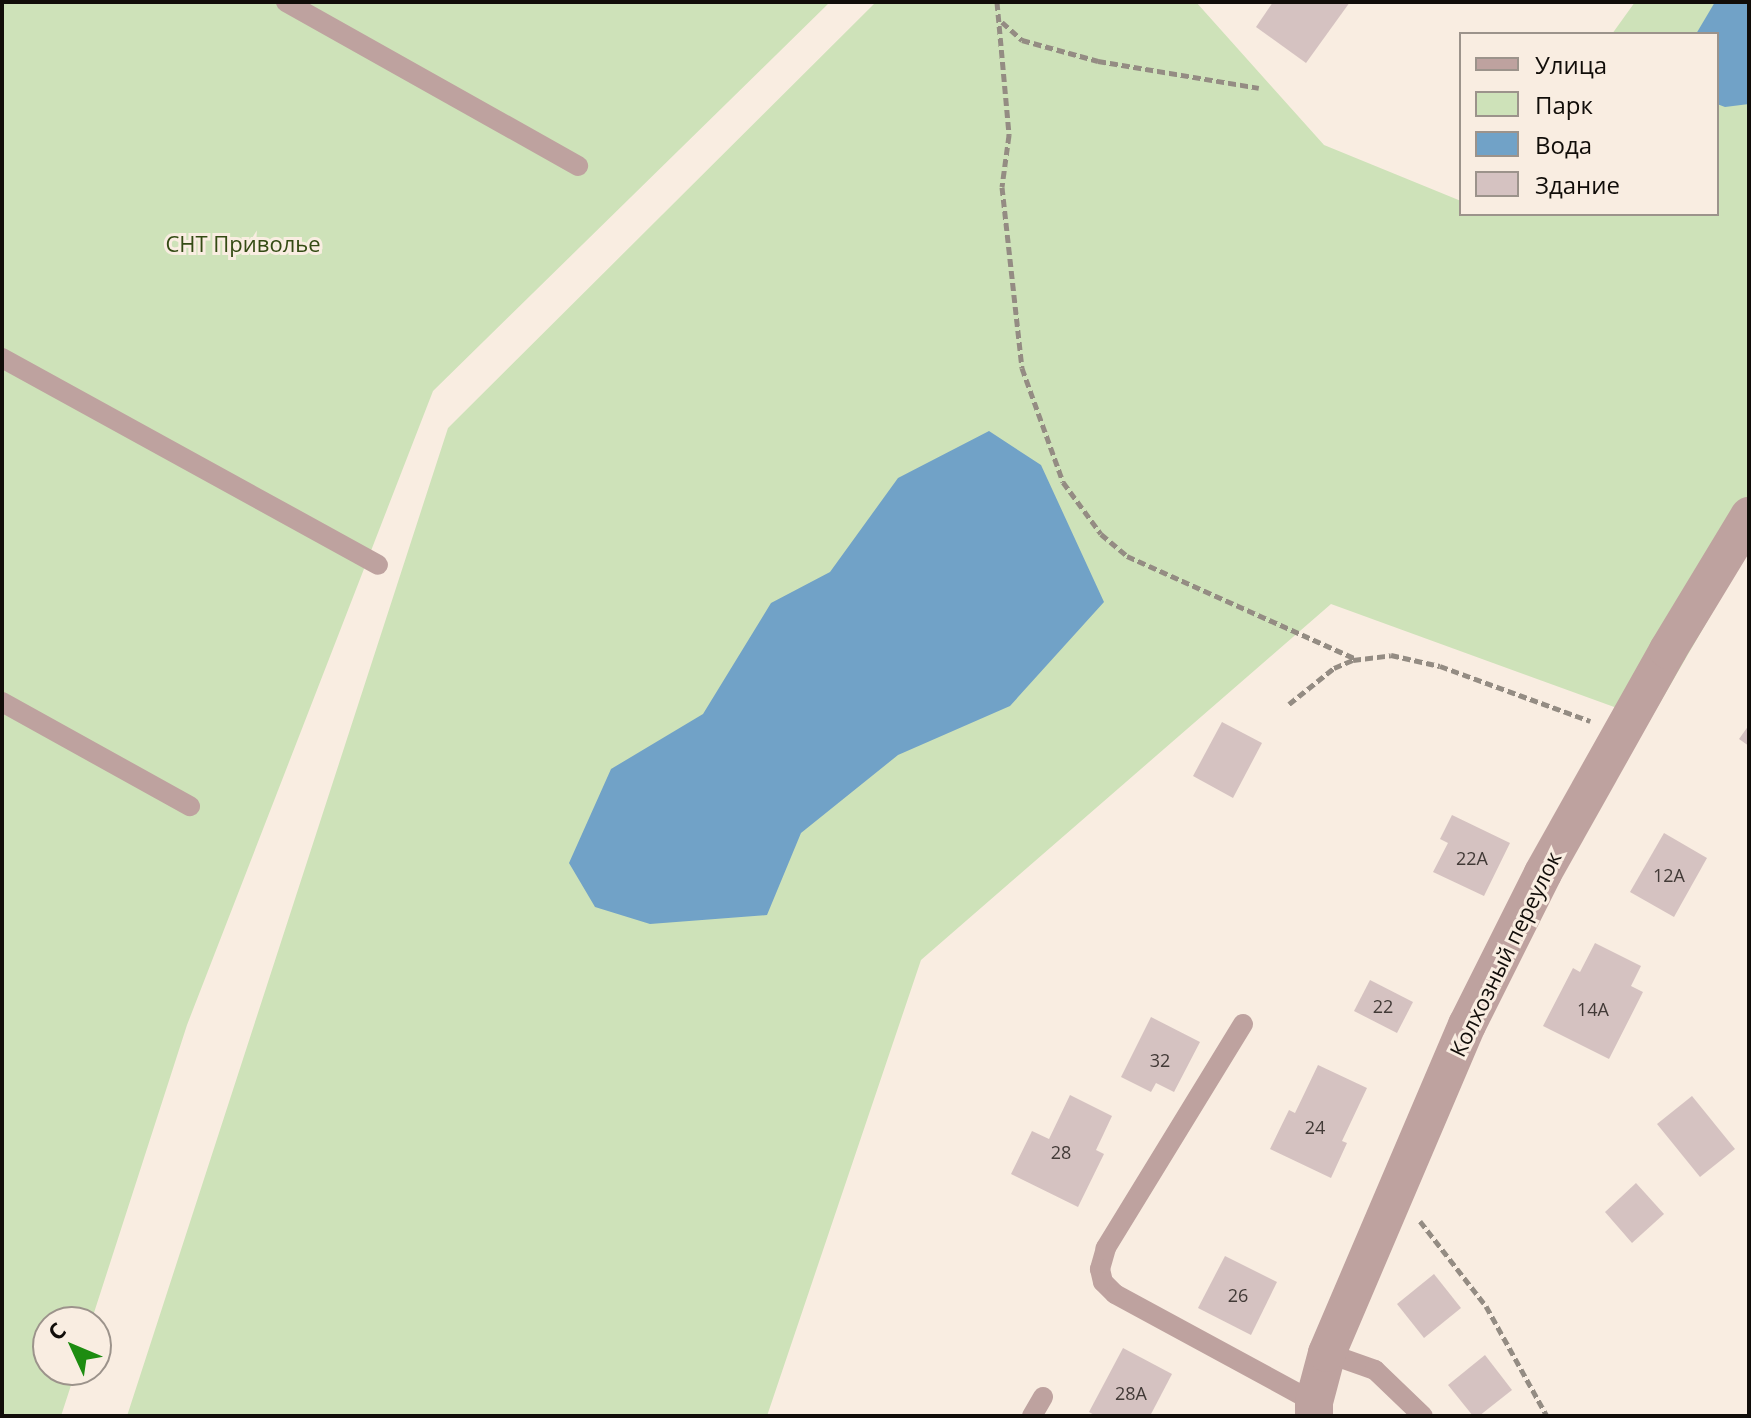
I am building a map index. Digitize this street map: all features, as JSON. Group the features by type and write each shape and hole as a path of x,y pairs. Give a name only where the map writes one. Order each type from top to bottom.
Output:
{"street":[{"name":"Колхозный переулок","path":"1314,1409 1327,1353 1467,1025 1543,873 1749,516"}],"lane":[{"path":"286,2 578,166"},
{"path":"2,358 378,565"},
{"path":"2,702 190,806"},
{"path":"1243,1024 1106,1248 1100,1269 1105,1285 1115,1294 1314,1409"},
{"path":"1327,1353 1375,1370 1423,1416"},
{"path":"1032,1416 1043,1397"}],"path":[{"path":"997,2 1009,135 1002,187 1022,368 1063,482 1101,534 1127,556 1356,659"},
{"path":"1001,21 1022,40 1098,61 1259,88"},
{"path":"1289,704 1334,668 1356,659 1391,655 1440,666 1622,732"},
{"path":"1396,1193 1486,1306 1547,1416"}],"green space":[{"name":"СНТ Приволье","path":"2,2 830,2 433,391 187,1025 96,1306 32,1306 32,1386 71,1386 61,1416 2,1416"},
{"path":"876,2 1196,2 1324,145 1459,200 1459,216 1719,216 1719,32 1613,32 1635,2 1749,2 1749,549 1650,720 1331,604 921,960 767,1416 127,1416 448,428"}],"water":[{"path":"1715,2 1749,2 1749,104 1719,105 1719,32 1697,32"},
{"path":"989,431 1041,465 1104,602 1010,706 898,755 801,833 767,915 650,924 595,907 569,863 611,769 703,714 771,603 830,572 898,478"}],"building":[{"path":"1273,2 1350,2 1306,63 1256,27"},
{"path":"1222,722 1262,743 1233,798 1193,776"},
{"path":"1749,725 1749,746 1739,739"},
{"path":"1452,815 1510,843 1484,896 1433,872 1448,843 1440,839"},
{"path":"1664,833 1707,858 1674,917 1630,892"},
{"path":"1595,943 1641,966 1631,986 1643,992 1609,1059 1543,1026 1573,968 1580,972"},
{"path":"1370,980 1413,1002 1397,1033 1354,1011"},
{"path":"1151,1017 1200,1042 1174,1092 1156,1083 1151,1092 1121,1077"},
{"path":"1318,1065 1367,1088 1342,1141 1347,1143 1331,1178 1270,1149 1289,1110 1295,1113"},
{"path":"1070,1095 1112,1116 1096,1150 1104,1154 1078,1207 1011,1174 1032,1131 1049,1139"},
{"path":"1692,1096 1735,1149 1700,1177 1657,1124"},
{"path":"1636,1183 1664,1214 1632,1243 1605,1212"},
{"path":"1225,1256 1277,1282 1251,1335 1198,1308"},
{"path":"1434,1274 1461,1308 1424,1338 1397,1304"},
{"path":"1123,1348 1172,1374 1150,1416 1096,1416 1089,1412"},
{"path":"1485,1355 1512,1390 1479,1416 1473,1416 1448,1385"}]}
